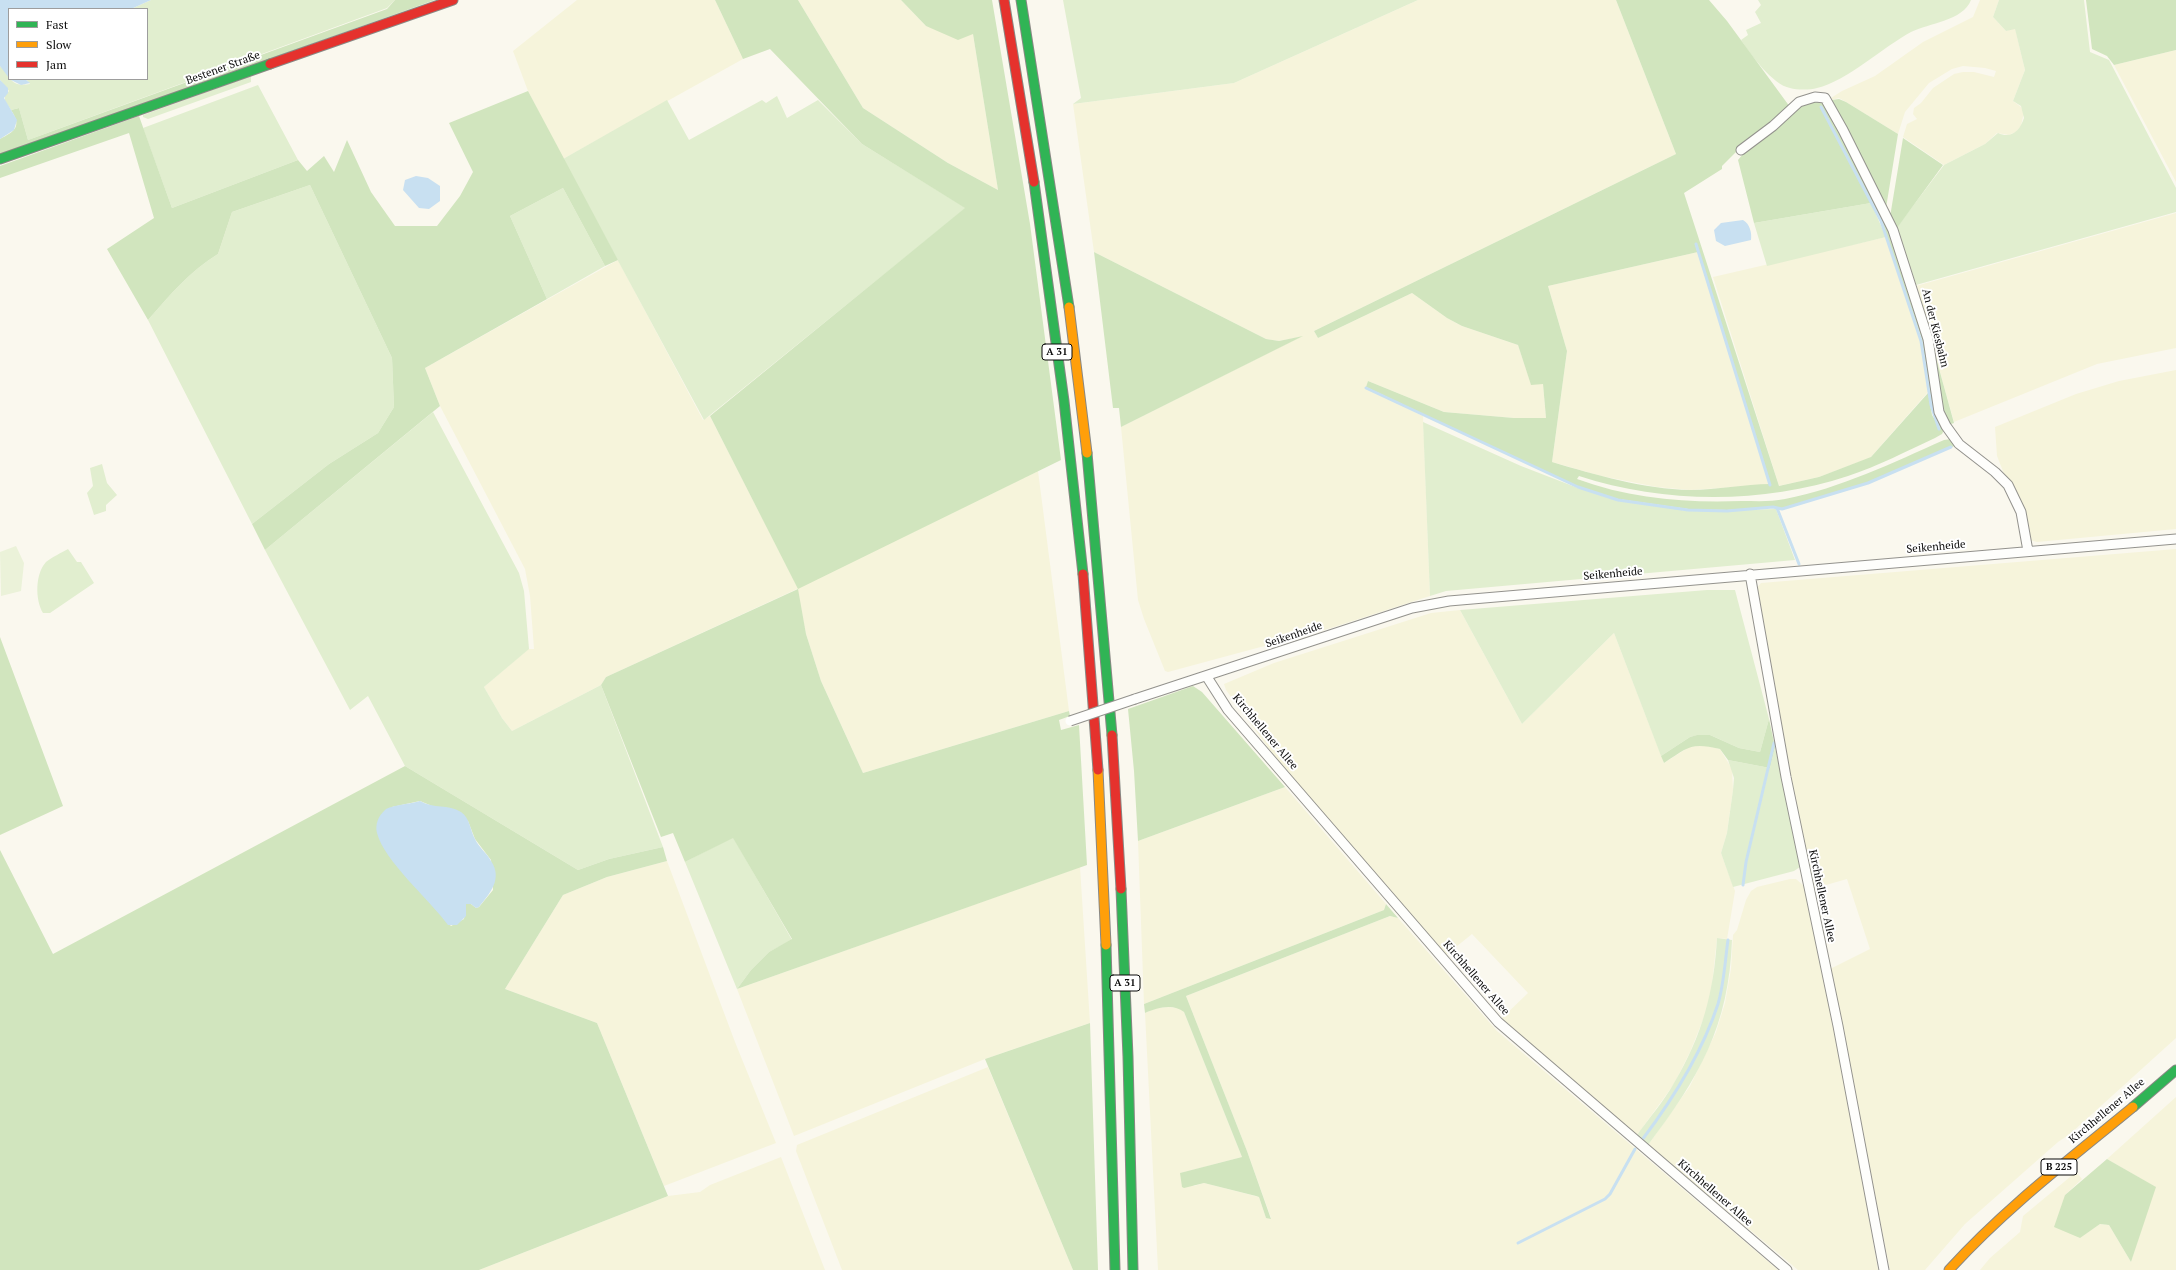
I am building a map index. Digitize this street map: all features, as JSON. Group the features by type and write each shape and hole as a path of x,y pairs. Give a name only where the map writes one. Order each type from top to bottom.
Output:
{"main road":[{"name":"Bestener Straße","path":"0,159 453,0"},
{"name":"A 31","path":"1004,0 1031,161 1050,291 1066,421 1089,641 1103,862 1114,1152 1115,1270"},
{"name":"A 31","path":"1021,0 1047,159 1083,417 1105,639 1120,861 1131,1152 1132,1270"},
{"name":"Kirchhellener Allee","path":"1949,1270 1979,1237 2001,1216 2176,1070"}],"street":[{"name":"An der Kiesbahn","path":"1741,150 1773,126 1799,102 1815,97 1825,98 1843,130 1893,230 1928,339 1939,412 1946,426 1959,444 1995,472 2008,485 2021,512 2028,551"},
{"name":"Seikenheide","path":"1070,721 1426,604 1750,574 2176,539"},
{"name":"Kirchhellener Allee","path":"1750,574 1786,777 1839,1033 1884,1270"},
{"name":"Kirchhellener Allee","path":"1207,677 1228,710 1498,1022 1787,1270"}],"shaded area":[{"path":"577,0 715,0 743,59 563,159 528,91 513,51"},
{"path":"798,0 901,0 926,26 973,34 998,190 948,163 863,108"},
{"path":"1418,0 1616,0 1676,154 1314,331 1318,338 1412,293 1447,318 1462,326 1518,345 1531,384 1543,384 1546,418 1514,418 1444,412 1368,381 1366,388 1423,416 1430,596 1331,628 1168,672 1165,671 1138,600 1121,427 1300,337 1279,341 1266,339 1094,252 1073,104 1234,83"},
{"path":"1980,0 1999,0 1993,17 2006,31 2015,28 2025,70 2013,101 2021,107 2024,112 2021,126 2016,132 2009,135 1997,133 1985,144 1944,165 1903,137 1907,124 1917,119 1913,114 1914,108 1921,103 1933,88 1954,74 1963,72 1974,72 1994,77 1996,71 1985,68 1963,66 1952,69 1929,83 1905,112 1898,134 1839,98 1832,100 1831,98 1842,91 1875,76 1923,42 1973,17"},
{"path":"2176,50 2176,182 2114,65"},
{"path":"2176,213 2176,348 2097,364 1954,422 1916,286"},
{"path":"1886,237 1920,341 1928,392 1870,458 1819,477 1779,486 1713,277"},
{"path":"1698,252 1769,485 1690,490 1657,487 1601,476 1552,462 1567,351 1548,286"},
{"path":"618,260 703,420 710,416 798,588 1038,471 1069,711 863,773 821,681 806,634 797,589 606,677 601,685 512,731 502,718 484,687 528,649 534,649 530,596 525,569 440,406 425,368"},
{"path":"2176,370 2176,529 2037,542 2030,540 1997,456 1995,427 2076,394 2119,381"},
{"path":"2176,549 2176,1038 2070,1134 2058,1142 1965,1224 1925,1270 1890,1270 1830,969 1870,949 1847,879 1812,889 1755,590 1761,583"},
{"path":"1460,610 1522,724 1614,633 1664,763 1689,747 1703,745 1720,749 1732,769 1733,790 1727,833 1721,853 1735,891 1727,939 1717,938 1711,994 1705,1015 1690,1052 1674,1084 1637,1135 1501,1019 1528,993 1472,934 1446,955 1283,768 1226,690 1224,684 1274,663 1431,613"},
{"path":"1285,787 1386,904 1384,910 1144,1004 1138,841"},
{"path":"667,861 735,1042 776,1143 664,1186 597,1023 505,989 563,895 607,877"},
{"path":"1080,867 1090,1023 985,1059 794,1136 737,989"},
{"path":"1790,879 1796,879 1804,886 1846,1087 1878,1270 1798,1270 1648,1145 1690,1086 1716,1032 1725,1003 1731,969 1733,935 1737,930 1746,900 1751,891 1757,887"},
{"path":"1390,916 1398,918 1497,1031 1778,1270 1158,1270 1145,1013 1157,1008 1169,1007 1179,1008 1184,1012 1242,1157 1181,1173 1194,1186 1204,1183 1259,1197 1266,1218 1271,1218 1247,1151 1186,996"},
{"path":"988,1067 1073,1270 842,1270 796,1151 797,1145"},
{"path":"2176,1097 2176,1270 1980,1270 1990,1258 2020,1232 2023,1216 2076,1172 2082,1179 2065,1195 2079,1238 2100,1224 2109,1225 2131,1262 2155,1187 2107,1159"},
{"path":"781,1157 825,1270 479,1270 668,1196 700,1192 710,1185"}],"green space":[{"path":"151,0 395,0 387,8 28,140 19,108 11,110 5,101 5,95 9,91 0,80 0,66 8,75 8,80 12,80 14,83 23,85 30,84 27,80 148,80 148,8 133,8"},
{"path":"395,0 435,0 0,155 0,139 13,131 16,125 16,121 11,110 19,108 28,140 387,9"},
{"path":"715,0 798,0 863,108 948,163 998,190 973,34 958,40 926,26 901,0 992,0 1030,224 1061,460 798,589 710,416 965,208 862,144 770,49 743,59"},
{"path":"1063,0 1418,0 1234,83 1073,104 1081,98"},
{"path":"1616,0 1709,0 1727,21 1790,107 1740,148 1722,166 1722,169 1684,193 1779,486 1819,477 1871,457 1928,393 1932,415 1940,428 1932,407 1922,340 1881,220 1822,107 1871,203 1754,223 1738,160 1748,148 1799,104 1821,100 1884,214 1920,316 1944,430 1942,434 1935,438 1859,472 1816,485 1782,492 1748,496 1679,496 1645,492 1579,476 1577,479 1618,491 1659,498 1700,501 1774,501 1806,494 1846,482 1944,440 1951,439 1957,445 1870,482 1782,508 1773,507 1727,510 1688,509 1618,499 1578,487 1366,387 1368,381 1444,412 1514,418 1546,418 1543,384 1531,385 1518,345 1462,326 1447,318 1412,293 1318,338 1314,331 1676,154","holes":["1698,252 1770,484 1700,490 1673,489 1620,480 1552,462 1567,351 1548,286"]},
{"path":"1758,0 1971,0 1961,13 1911,32 1853,71 1829,84 1804,90 1783,86 1776,81 1756,61 1741,40 1748,35 1746,30 1761,23 1755,12 1761,5"},
{"path":"1999,0 2084,0 2090,52 2109,60 2176,188 2176,212 1916,285 1897,227 1944,165 1985,144 1998,133 2007,135 2014,133 2020,127 2024,118 2021,106 2013,101 2025,70 2015,29 2006,31 1993,17"},
{"path":"2086,0 2176,0 2176,50 2114,65 2107,56 2092,49"},
{"path":"251,76 251,82 148,119 143,117 143,115"},
{"path":"258,85 298,160 172,208 143,128"},
{"path":"528,91 618,260 605,266 563,188 510,216 547,299 425,368 440,406 265,550 252,524 329,464 378,433 394,407 392,358 310,185 232,212 218,254 189,276 148,320 107,249 154,218 129,133 0,178 0,166 139,116 172,208 298,160 307,171 324,156 334,172 347,140 371,192 395,226 437,226 460,196 473,172 449,123"},
{"path":"777,96 787,118 818,100 862,144 966,208 704,420 563,159 667,100 689,140 762,100 766,103"},
{"path":"1839,99 1846,102 1898,134 1886,208 1832,100"},
{"path":"1903,138 1943,165 1897,228 1916,285 1954,423 1948,425 1890,217"},
{"path":"310,185 392,358 394,407 378,433 329,464 252,524 148,320 189,276 218,254 232,212"},
{"path":"563,188 605,266 547,299 510,216"},
{"path":"1871,203 1886,237 1767,266 1754,223"},
{"path":"1094,252 1266,339 1279,341 1303,336 1121,427 1119,408 1113,408"},
{"path":"433,412 519,573 524,591 529,649 484,687 502,718 512,731 601,685 663,847 609,859 578,870 405,766 368,696 350,710 265,550"},
{"path":"1423,422 1521,466 1578,488 1618,500 1688,511 1776,509 1795,560 1446,591 1430,596"},
{"path":"102,464 107,483 117,495 106,505 106,511 94,515 87,493 93,486 90,468"},
{"path":"16,546 24,563 21,591 1,596 0,552"},
{"path":"68,549 77,562 81,562 94,583 50,613 43,613 40,608 37,587 42,567 46,562"},
{"path":"798,589 806,634 821,681 863,773 1069,711 1070,716 1059,720 1061,730 1079,725 1087,865 737,989 751,970 769,952 792,939 733,838 685,862 673,833 661,837 601,685 606,677"},
{"path":"1707,590 1735,590 1769,719 1760,752 1739,748 1710,735 1698,735 1690,737 1661,756 1614,633 1522,724 1460,610"},
{"path":"0,637 63,806 0,835"},
{"path":"1193,686 1202,692 1285,787 1138,841 1134,771 1128,709"},
{"path":"1769,719 1775,747 1770,768 1728,760 1720,749 1702,746 1690,747 1664,763 1661,756 1690,737 1697,735 1710,735 1739,748 1760,752"},
{"path":"1775,747 1800,867 1794,871 1733,887 1721,853 1727,833 1734,778 1728,760 1770,768"},
{"path":"405,766 578,870 609,859 663,847 667,861 607,877 563,895 505,989 597,1023 668,1196 479,1270 0,1270 0,850 53,954","holes":["420,801 468,821 475,839 491,860 493,890 479,907 476,908 471,904 466,904 464,919 451,926 405,875 379,838 392,807"]},
{"path":"733,837 792,940 769,952 751,970 737,989 685,862"},
{"path":"1386,904 1398,918 1390,916 1186,996 1247,1151 1271,1219 1266,1218 1259,1197 1204,1183 1184,1188 1182,1187 1180,1173 1242,1157 1184,1012 1180,1009 1165,1007 1145,1013 1144,1004 1384,910"},
{"path":"1717,938 1732,940 1730,971 1718,1025 1708,1050 1682,1097 1648,1145 1637,1135 1670,1090 1684,1065 1699,1031 1705,1013 1713,977"},
{"path":"1090,1023 1098,1270 1073,1270 985,1059"},
{"path":"2107,1159 2156,1187 2131,1262 2109,1225 2100,1224 2080,1238 2054,1227 2065,1195"}],"water":[{"path":"0,0 151,0 133,8 8,8 8,77 0,66"},
{"path":"0,80 8,88 8,93 4,98 17,120 14,130 0,139"},
{"path":"11,80 26,80 30,83 21,85"},
{"path":"416,176 428,178 440,186 440,201 429,209 419,208 403,190 405,180"},
{"path":"1743,220 1750,229 1751,240 1725,246 1716,241 1714,230 1721,223"},
{"path":"420,801 430,805 451,808 461,812 466,817 473,836 489,858 496,874 494,886 479,907 476,908 471,904 466,904 466,916 457,925 448,925 408,880 381,844 377,833 376,827 378,821 385,810"}],"waterway":[{"path":"1821,107 1881,221 1921,341 1931,405 1939,429"},
{"path":"1696,244 1770,485"},
{"path":"1366,388 1578,487 1618,500 1688,510 1727,511 1773,507 1782,509 1868,483 1951,447"},
{"path":"1777,508 1799,564"},
{"path":"1743,885 1746,862 1774,743"},
{"path":"1642,1140 1686,1075 1704,1040 1720,996 1728,940"},
{"path":"1518,1243 1605,1199 1610,1194 1635,1149"}],"traffic: fast":[{"path":"1021,0 1069,307"},
{"path":"0,159 270,64"},
{"path":"1034,182 1064,401 1083,574"},
{"path":"1087,453 1112,735"},
{"path":"1121,889 1128,1057 1133,1270"},
{"path":"1106,945 1115,1270"},
{"path":"2133,1107 2176,1070"}],"traffic: slow":[{"path":"1069,307 1087,453"},
{"path":"1098,770 1106,945"},
{"path":"1949,1270 2015,1205 2133,1107"}],"traffic: jam":[{"path":"270,64 453,0"},
{"path":"1004,0 1034,182"},
{"path":"1083,574 1098,770"},
{"path":"1112,735 1121,889"}]}
